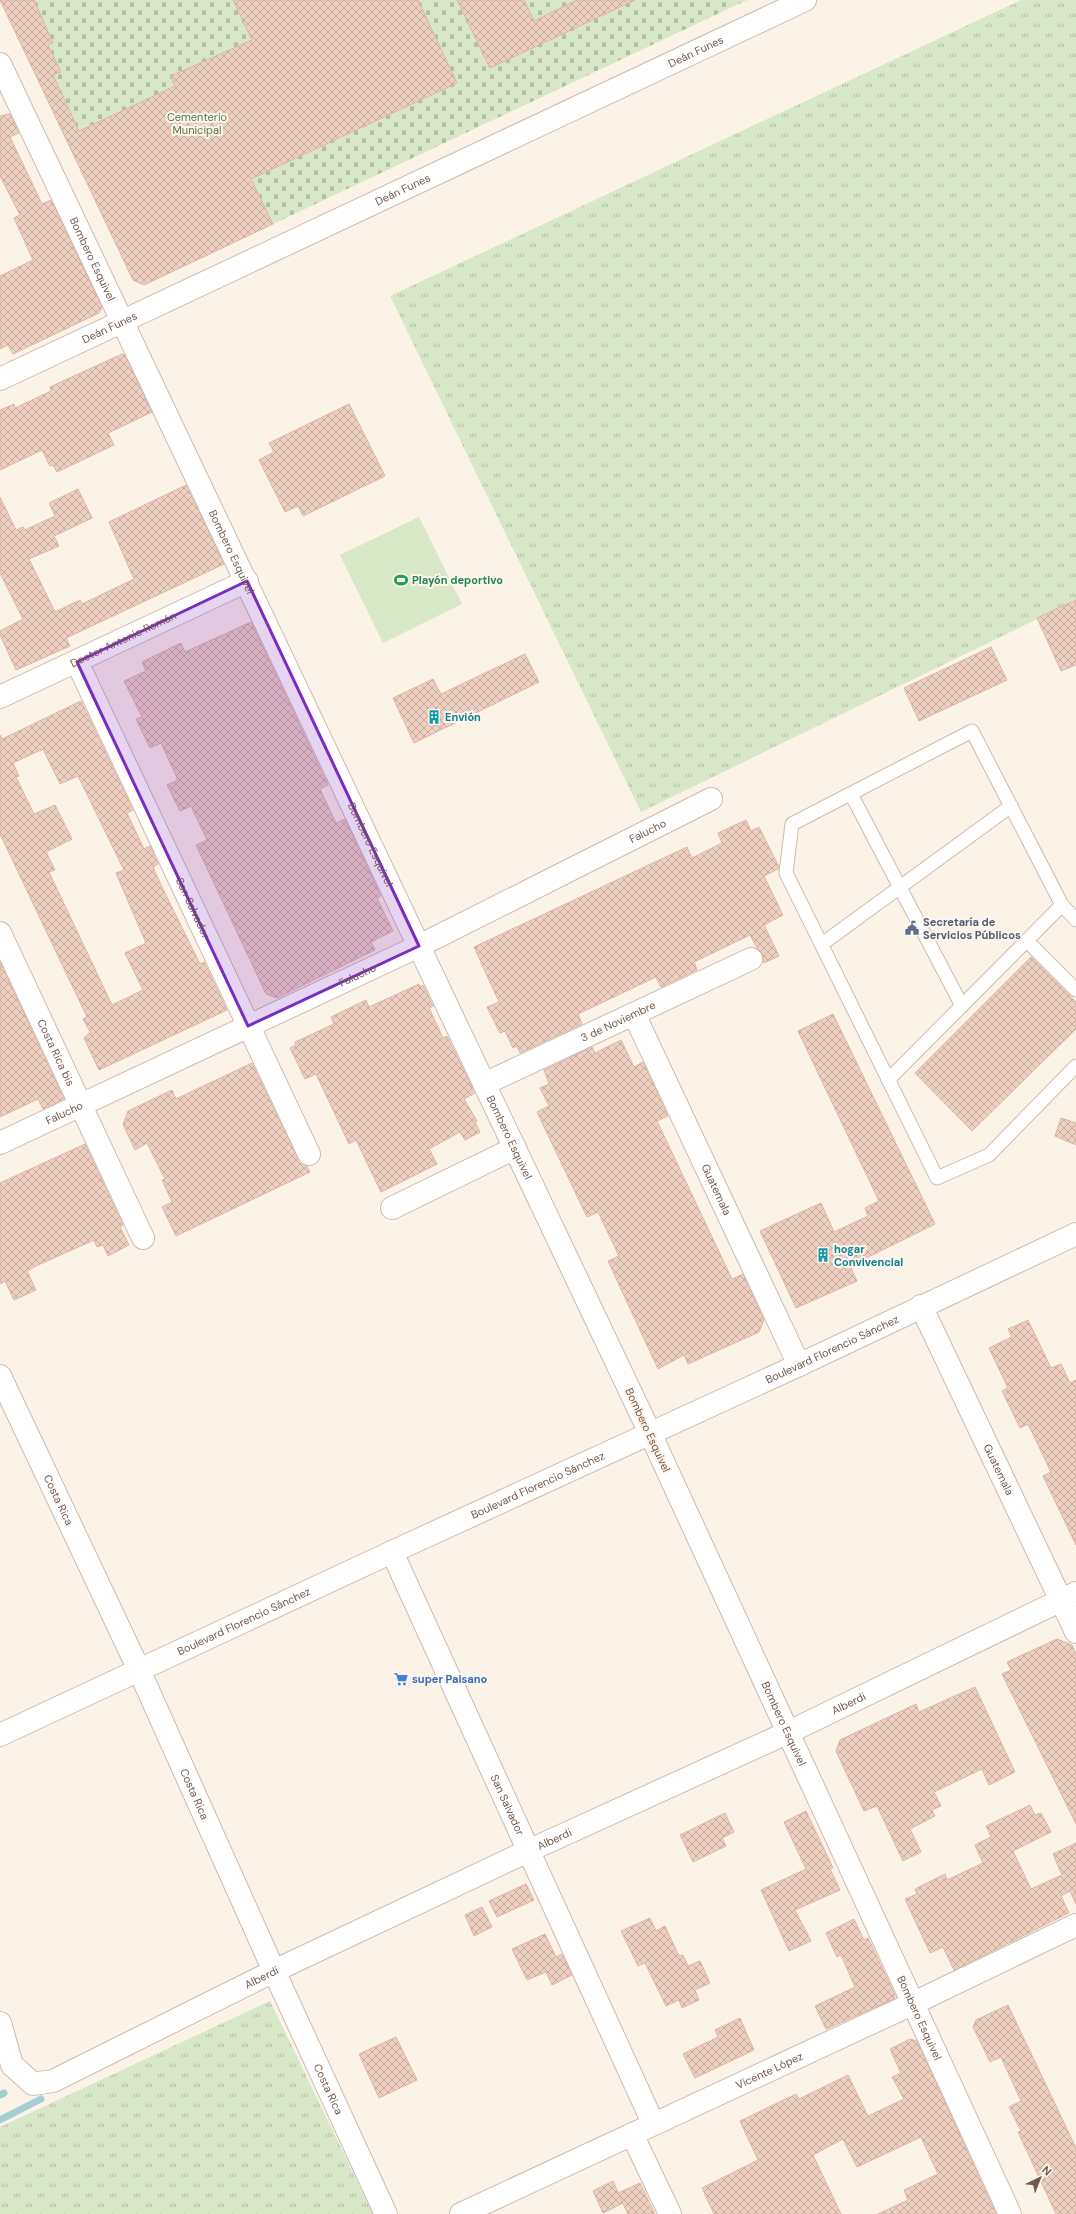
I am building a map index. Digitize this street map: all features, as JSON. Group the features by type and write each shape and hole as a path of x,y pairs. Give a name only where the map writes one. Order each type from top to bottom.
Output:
{"street":[{"name":"Deán Funes","path":"0,379 805,0"},
{"name":"Bombero Esquivel","path":"3,77 123,320 650,1433 1010,2214"},
{"name":"Doctor Antonio Román","path":"0,697 246,581"},
{"name":"San Salvador","path":"77,662 308,1154"},
{"name":"Falucho","path":"0,1143 419,946 711,799"},
{"name":"Costa Rica bis","path":"0,933 143,1238"},
{"name":"3 de Noviembre","path":"484,1084 751,959"},
{"name":"Guatemala","path":"634,1014 799,1365"},
{"path":"392,1208 515,1148"},
{"name":"Boulevard Florencio Sánchez","path":"0,1735 392,1552 799,1365 1076,1234"},
{"name":"Guatemala","path":"921,1306 1068,1597 1076,1632"},
{"name":"Costa Rica","path":"0,1376 139,1670 274,1971 386,2214"},
{"name":"San Salvador","path":"392,1552 653,2123"},
{"name":"Alberdi","path":"0,2023 12,2065 33,2084 53,2081 274,1971 528,1851 789,1732 1068,1597"},
{"name":"Vicente López","path":"461,2214 653,2123 914,2003 1076,1925"},
{"path":"632,2134 670,2214"}],"lane":[{"path":"1076,920 1062,905 972,731 792,824 786,873 937,1178 989,1155 1076,1066"},
{"path":"851,794 962,1006"},
{"path":"822,944 1011,806"},
{"path":"888,1080 1062,905"},
{"path":"1027,941 1076,990"}],"highlighted area":[{"path":"247,581 419,946 248,1026 77,662"}],"green space":[{"name":"Cementerio Municipal","path":"0,0 747,0 144,285 133,280"},
{"path":"1021,0 1076,0 1076,600 641,812 390,296"},
{"name":"Playón deportivo","path":"419,517 462,604 383,643 340,555"},
{"path":"270,2001 373,2214 0,2214 0,2127"}],"building":[{"path":"0,0 34,0 53,43 48,45 61,72 53,75 79,131 175,86 171,76 252,40 233,0 418,0 457,83 251,179 273,224 144,285 133,280"},
{"path":"457,0 524,0 534,21 577,0 635,0 490,68"},
{"path":"10,114 19,133 10,137 42,204 51,200 102,307 99,313 13,354 8,345 0,349 0,276 33,260 14,218 20,215 0,176 0,116"},
{"path":"124,354 152,412 108,433 114,445 57,472 53,465 50,466 42,450 0,470 0,410 14,404 15,408 51,391 50,387"},
{"path":"349,404 385,476 303,516 298,506 285,512 259,460 274,452 269,443"},
{"path":"186,485 224,564 66,638 70,646 16,670 0,635 0,631 23,619 0,573 0,497 16,530 23,527 25,530 55,516 49,503 78,489 92,518 54,536 59,546 29,559 55,612 80,600 82,604 134,579 109,522"},
{"path":"1076,600 1076,665 1061,671 1037,618"},
{"path":"251,622 328,785 320,789 336,823 345,819 381,896 377,898 393,931 371,942 375,950 277,998 266,994 196,845 207,840 191,806 180,811 167,785 178,780 161,743 150,748 136,719 142,717 124,681 146,671 142,662 181,643 185,652"},
{"path":"991,647 1007,680 919,721 904,688"},
{"name":"Envión","path":"525,654 539,682 414,743 393,698 433,679 441,694"},
{"path":"81,701 133,810 127,813 144,849 150,846 158,864 153,867 161,885 200,964 204,962 227,1010 99,1070 84,1038 90,1032 83,1019 87,1017 0,834 0,735 2,739","holes":["43,749 60,784 78,776 124,870 116,873 146,943 125,953 143,990 112,1005 49,872 55,870 46,852 72,839 55,805 34,814 16,777 19,776 13,763"]},
{"path":"746,820 751,831 759,827 779,867 778,869 764,876 783,915 764,925 779,956 764,963 762,953 757,948 750,935 694,962 697,970 661,987 656,977 578,1014 582,1024 520,1053 517,1046 513,1048 505,1031 500,1033 487,1007 499,1002 474,947 687,847 692,858 722,843 718,833"},
{"path":"1031,957 1076,1002 1076,1029 972,1131 915,1073"},
{"path":"0,962 64,1099 43,1109 38,1099 0,1117"},
{"path":"419,984 420,987 423,985 433,1006 429,1008 443,1038 447,1036 475,1093 464,1099 477,1121 475,1122 480,1132 465,1140 460,1132 429,1149 437,1164 381,1192 356,1140 349,1144 316,1074 305,1079 290,1048 296,1045 295,1042 334,1024 331,1017 366,1000 369,1007"},
{"path":"833,1014 935,1224 850,1266 857,1281 796,1308 760,1231 821,1203 834,1232 868,1216 865,1208 879,1201 798,1031"},
{"path":"621,1040 634,1067 643,1062 668,1116 657,1121 732,1279 743,1274 764,1320 759,1332 688,1364 684,1355 658,1369 608,1261 619,1256 598,1212 587,1217 537,1112 549,1106 540,1088 549,1084 544,1070 592,1047 595,1053"},
{"path":"252,1063 298,1159 307,1166 310,1172 176,1236 162,1207 172,1202 162,1180 165,1179 147,1143 135,1150 123,1124 128,1111 172,1090 176,1099"},
{"path":"1061,1118 1076,1123 1076,1145 1055,1136"},
{"path":"85,1144 123,1225 120,1227 129,1245 108,1256 103,1245 97,1247 94,1240 36,1266 27,1271 36,1290 14,1300 5,1281 0,1284 0,1183"},
{"path":"1028,1320 1051,1368 1061,1364 1070,1383 1076,1380 1076,1545 1043,1476 1051,1472 1028,1424 1020,1428 1002,1391 1008,1388 989,1348 1012,1337 1008,1329"},
{"path":"1057,1639 1072,1645 1076,1654 1076,1824 1002,1674 1011,1670 1007,1662"},
{"path":"975,1687 1015,1772 989,1785 982,1769 934,1792 941,1806 932,1810 935,1816 910,1829 921,1852 903,1861 877,1806 864,1811 836,1751 840,1740 916,1704 919,1712"},
{"path":"1030,1805 1035,1815 1041,1813 1051,1832 1013,1851 1031,1889 1062,1875 1053,1854 1076,1843 1076,1904 1070,1891 1061,1896 1069,1913 954,1970 943,1947 930,1953 905,1899 917,1894 915,1889 945,1874 947,1880 983,1863 975,1845 991,1837 986,1826"},
{"path":"806,1811 833,1868 830,1869 840,1890 795,1910 811,1941 789,1951 761,1890 806,1869 784,1822"},
{"path":"725,1813 734,1832 722,1838 726,1846 693,1862 680,1835"},
{"path":"526,1884 534,1900 497,1917 489,1901"},
{"path":"482,1907 492,1927 474,1936 465,1915"},
{"path":"650,1918 656,1931 665,1926 679,1956 683,1955 688,1966 700,1961 710,1983 695,1990 699,2000 682,2008 679,2000 666,2006 645,1963 638,1966 621,1931"},
{"path":"854,1919 864,1940 868,1938 895,1995 894,1999 826,2029 815,2006 855,1987 841,1955 837,1957 826,1933"},
{"path":"545,1934 556,1957 562,1954 572,1975 552,1985 546,1972 527,1980 512,1949"},
{"path":"1008,2005 1076,2148 1076,2214 1056,2214 1018,2132 1021,2131 1009,2107 1021,2101 1001,2057 990,2062 973,2027 976,2020"},
{"path":"740,2018 754,2050 695,2078 683,2054 718,2037 715,2030"},
{"path":"396,2037 417,2080 379,2098 359,2054"},
{"path":"910,2039 917,2041 996,2214 878,2214 908,2200 904,2190 938,2174 921,2137 857,2167 843,2139 813,2155 841,2214 714,2214 702,2188 758,2160 740,2121 796,2094 799,2099 848,2075 868,2116 904,2099 892,2077 901,2073 890,2049"},
{"path":"613,2181 623,2203 603,2213 593,2191"},
{"path":"640,2183 655,2214 628,2214 618,2193"}],"waterway":[{"path":"0,2095 4,2093"},
{"path":"0,2120 41,2099"}],"place":[{"name":"Playón deportivo","path":"401,580"},
{"name":"Envión","path":"434,717"},
{"name":"Secretaría de Servicios Públicos","path":"912,928"},
{"name":"hogar Convivencial","path":"823,1255"},
{"name":"super Paisano","path":"401,1679"}]}
